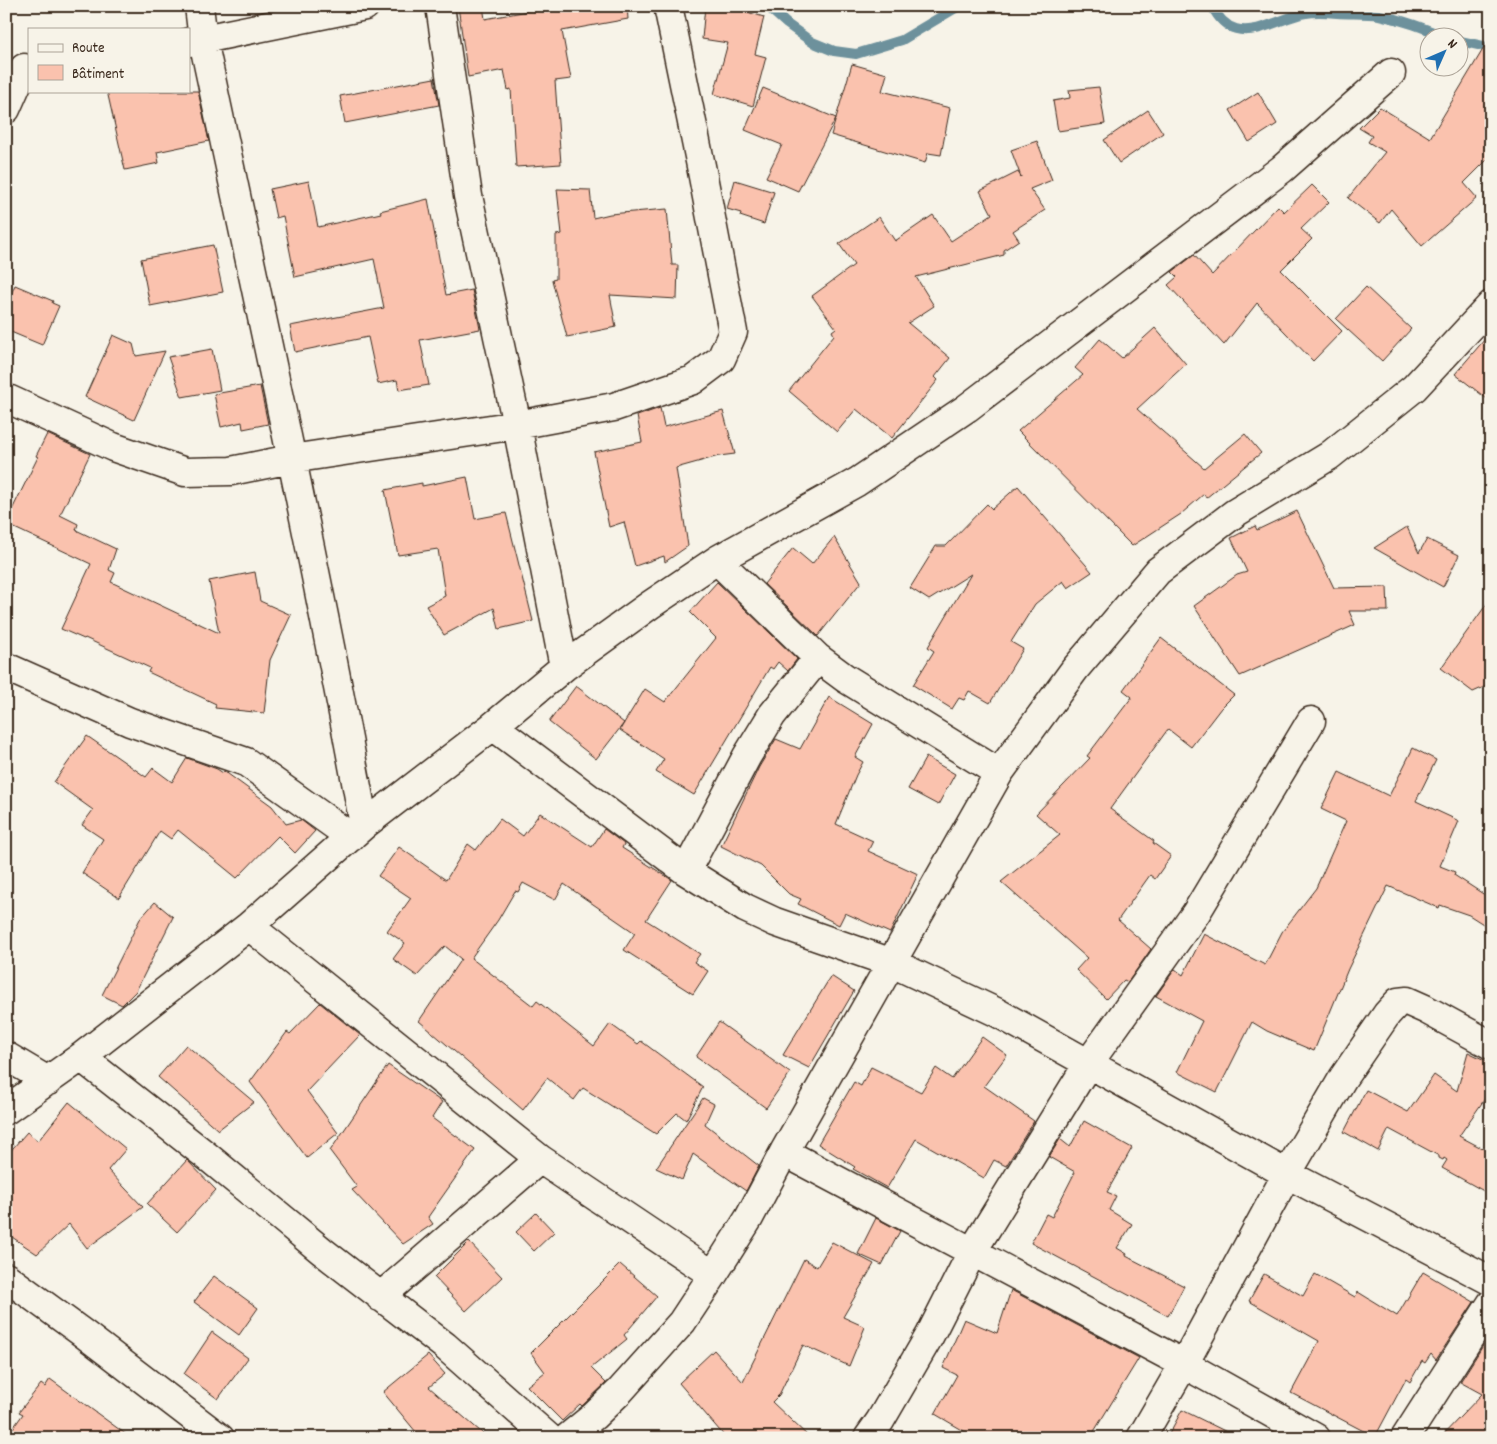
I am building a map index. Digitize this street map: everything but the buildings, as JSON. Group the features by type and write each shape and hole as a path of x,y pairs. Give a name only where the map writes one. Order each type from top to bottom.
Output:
{"street":[{"path":"199,6 196,41 291,459 348,736 358,831"},
{"path":"196,41 365,6"},
{"path":"440,6 468,196 517,425 564,667"},
{"path":"6,398 113,446 185,472 230,470 517,425 614,407 693,380 721,359 733,332 668,6"},
{"path":"6,109 20,69"},
{"path":"6,1110 82,1057 249,926 358,831 493,726 564,667 650,605 717,560 857,482 967,408 1282,169 1391,73"},
{"path":"567,1438 620,1392 682,1322 749,1218 784,1152 1000,773 1075,669 1158,571 1235,513 1329,456 1414,388 1491,305"},
{"path":"717,560 818,658 845,678 1000,773"},
{"path":"686,871 747,756 772,715 818,658"},
{"path":"6,667 130,722 246,762 358,831"},
{"path":"868,1438 880,1421 930,1335 972,1252 1088,1064 1196,914 1311,721"},
{"path":"493,726 686,871 745,908 774,922 892,963 996,1012 1287,1174 1491,1280"},
{"path":"249,926 540,1159 713,1275"},
{"path":"1141,1438 1184,1364 1287,1174 1343,1078 1387,1014 1398,1002 1407,1001 1491,1045"},
{"path":"6,1056 48,1081"},
{"path":"82,1057 322,1251 445,1346 549,1438"},
{"path":"784,1152 1184,1364 1316,1438"},
{"path":"380,1297 540,1159"},
{"path":"6,1277 220,1438"},
{"path":"1405,1438 1491,1304"}],"waterway":[{"path":"767,6 787,24 812,42 834,51 856,54 902,40 959,6"},
{"path":"1212,6 1225,23 1232,28 1244,30 1262,27 1310,12 1379,15 1422,28"},
{"path":"1470,43 1491,49"}]}
